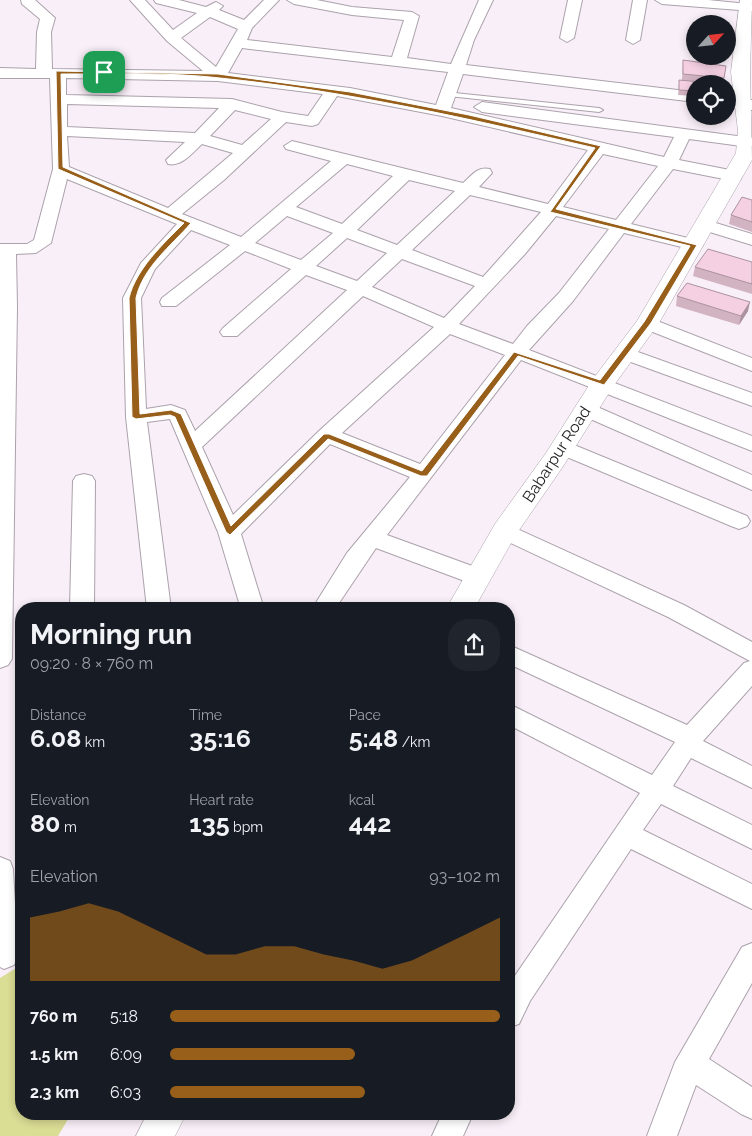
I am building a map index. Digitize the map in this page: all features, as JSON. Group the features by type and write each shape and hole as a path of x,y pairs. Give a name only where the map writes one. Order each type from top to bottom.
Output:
{"street":[{"path":"137,0 172,38 218,76"},
{"path":"161,0 210,12 246,26"},
{"path":"172,38 210,12 222,0"},
{"path":"218,76 246,26 272,0"},
{"path":"294,0 352,11 415,10 398,63"},
{"path":"445,102 467,40 486,0"},
{"path":"566,38 575,0"},
{"path":"632,40 640,0"},
{"path":"662,0 749,9"},
{"path":"0,659 2,480 8,307 3,249 30,249 42,243 61,170 58,99 51,73 44,32 48,18 44,12 27,1"},
{"name":"Babarpur Road","path":"464,602 504,531 562,447 602,384 647,323 706,225 746,153 749,142 741,104 747,54 749,9"},
{"path":"237,43 686,96"},
{"path":"0,73 218,76 333,91 445,102 749,142"},
{"path":"58,99 232,104 282,117 312,121 333,91"},
{"path":"445,102 599,147 734,176"},
{"path":"174,160 199,138 232,104"},
{"path":"158,602 136,417 132,298 136,285 162,248 179,219 245,151 282,117"},
{"path":"58,131 199,138 245,151"},
{"path":"327,602 355,559 424,474 534,330 566,297 620,226 668,162 684,132"},
{"path":"292,146 694,245"},
{"path":"230,532 327,436 447,326 552,210 599,147"},
{"path":"169,302 243,244 343,159"},
{"path":"61,170 179,219 358,288 447,326 602,384 752,444"},
{"path":"192,445 358,288 484,173"},
{"path":"230,332 344,232 405,174"},
{"path":"284,209 486,284"},
{"path":"706,225 752,240"},
{"path":"647,323 752,365"},
{"path":"624,353 752,400"},
{"path":"586,409 752,483"},
{"path":"136,417 176,413 230,532 251,602"},
{"path":"327,436 424,474"},
{"path":"562,447 739,520"},
{"path":"82,602 84,481"},
{"path":"504,531 676,611 752,653"},
{"path":"372,538 478,577"},
{"path":"515,657 688,741 752,778"},
{"path":"515,1002 688,741 752,670"},
{"path":"515,717 752,838"},
{"path":"626,834 752,897"},
{"path":"0,868 8,954"},
{"path":"662,1136 691,1064 752,956"},
{"path":"691,1064 752,1104"},
{"path":"155,1136 164,1120"},
{"path":"447,1136 455,1120"}],"lane":[{"path":"445,102 599,110"}],"green space":[{"path":"15,969 15,1120 67,1120 58,1136 0,1136 0,978"}],"building":[{"path":"683,60 686,60 686,65 726,66 724,75 683,74"},
{"path":"679,80 686,81 686,90 679,90"},
{"path":"742,197 752,200 752,222 731,215"},
{"path":"708,249 752,262 752,284 695,267"},
{"path":"687,283 750,302 741,316 677,296"}],"route":[{"path":"104,72 218,76 350,94 469,117 599,147 552,210 694,245 647,323 602,384 516,353 424,474 327,436 295,465 230,532 178,415 171,412 136,417 132,298 136,285 162,248 188,223 65,172 60,168 58,73 104,72"}]}
